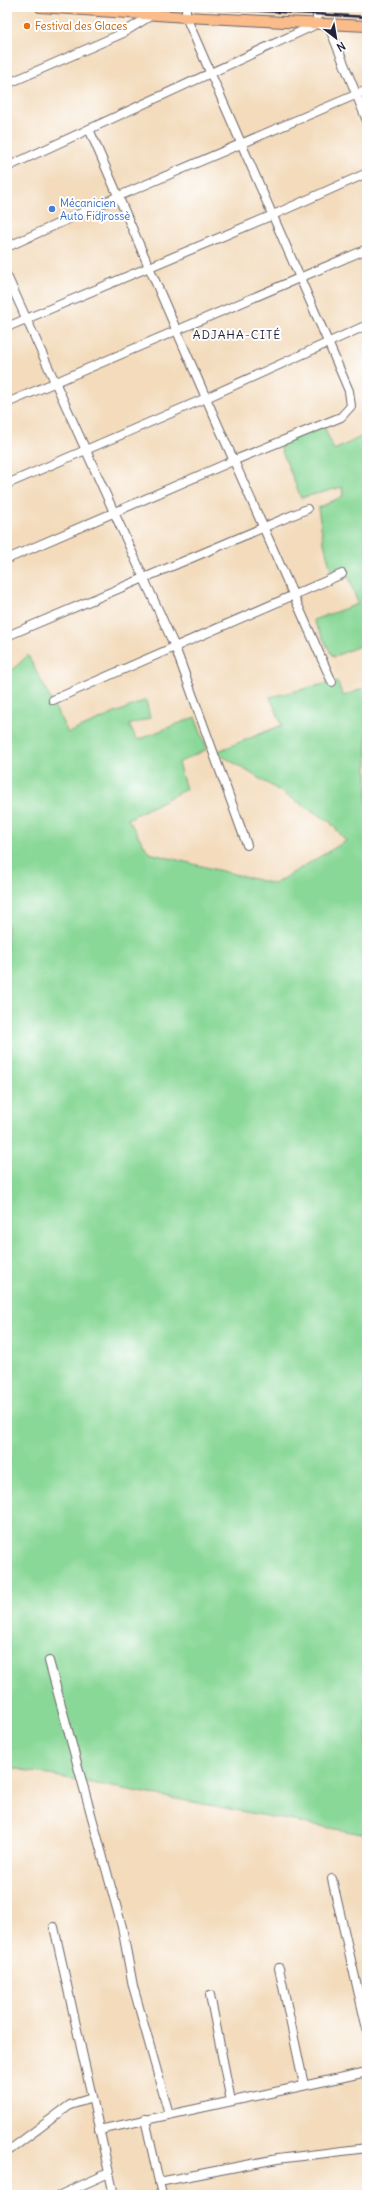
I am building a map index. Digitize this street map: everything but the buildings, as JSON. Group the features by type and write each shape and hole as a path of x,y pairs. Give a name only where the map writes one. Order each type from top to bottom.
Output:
{"main road":[{"path":"40,7 152,15 186,12 317,24 367,26"}],"street":[{"path":"7,167 317,24 318,7"},
{"path":"7,559 235,460 341,416 351,406 349,391 210,73 186,12"},
{"path":"7,84 121,34 152,15"},
{"path":"328,24 367,121"},
{"path":"7,247 119,196 242,145 367,90"},
{"path":"90,129 178,330 206,398 235,460 332,682"},
{"path":"7,327 273,215 367,173"},
{"path":"7,403 367,249"},
{"path":"7,276 175,647 247,845"},
{"path":"7,484 206,398 367,325"},
{"path":"7,636 307,509"},
{"path":"53,700 342,574"},
{"path":"49,1661 122,1928 133,1986 169,2114"},
{"path":"332,1879 363,1998 367,2030"},
{"path":"54,1927 114,2195"},
{"path":"280,1968 304,2085"},
{"path":"210,1995 232,2101"},
{"path":"99,2130 367,2072"},
{"path":"7,2152 70,2105 92,2098"},
{"path":"145,2119 162,2195"},
{"path":"159,2182 277,2159 367,2148"},
{"path":"60,2195 109,2173"}],"green space":[{"path":"324,426 334,450 367,434 367,643 333,657 313,620 358,604 346,569 331,571 323,539 318,508 343,496 342,487 301,498 279,444"},
{"path":"28,655 68,733 146,700 150,718 129,725 137,740 195,717 207,749 178,763 186,789 128,819 149,853 274,884 346,841 329,821 216,752 282,725 270,697 337,681 343,696 367,687 367,1835 7,1767 7,675"}],"railway":[{"path":"190,7 367,17"}],"place":[{"name":"Festival des Glaces","path":"27,26"},
{"name":"Mécanicien Auto Fidjrossè","path":"52,209"}],"district":[{"name":"ADJAHA-CITÉ","path":"237,334"}]}
